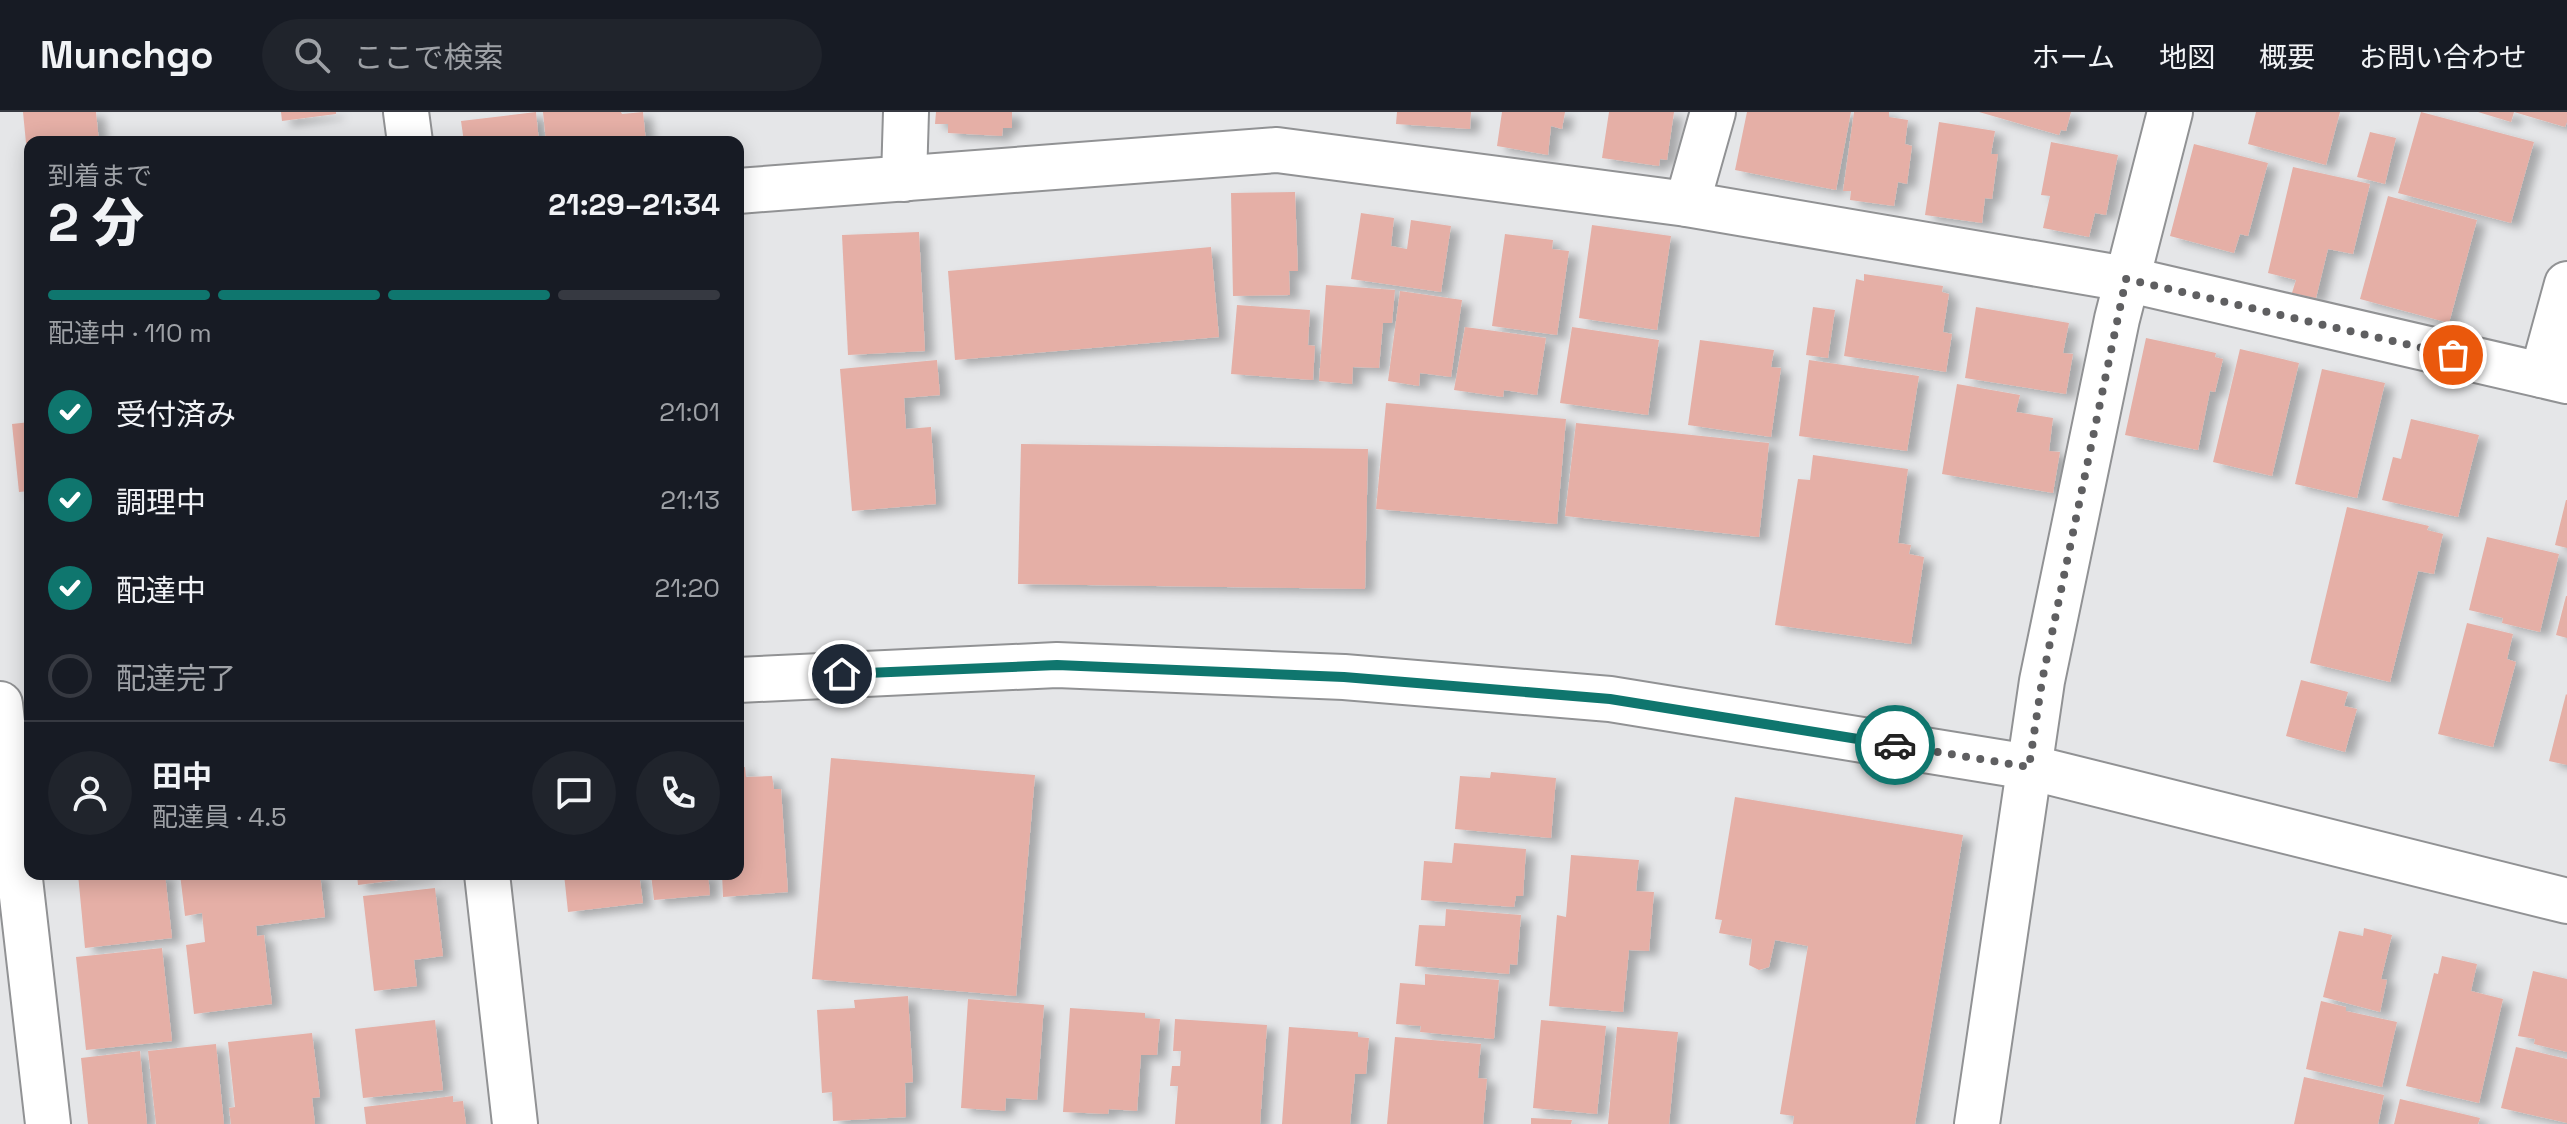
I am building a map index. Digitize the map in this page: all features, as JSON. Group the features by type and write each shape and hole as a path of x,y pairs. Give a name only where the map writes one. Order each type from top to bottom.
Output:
{"street":[{"path":"406,112 409,136"},
{"path":"904,179 906,112"},
{"path":"1687,204 1713,112"},
{"path":"1977,1124 2042,681 2126,279 2170,112"},
{"path":"744,191 1277,150 1687,204 2126,279 2554,378 2567,284"},
{"path":"744,680 1057,665 1344,677 1610,699 2029,767 2567,901"},
{"path":"0,704 12,753 24,877"},
{"path":"24,880 48,1124"},
{"path":"488,880 515,1124"}],"building":[{"path":"23,112 96,112 98,136 25,136"},
{"path":"281,112 336,112 336,114 282,121"},
{"path":"536,112 538,136 463,136 461,121"},
{"path":"543,112 643,112 645,136 545,136"},
{"path":"936,112 1012,112 1012,128 1003,128 1002,136 948,133 948,124 935,124"},
{"path":"1397,112 1471,112 1470,129 1396,124"},
{"path":"1502,112 1565,112 1562,129 1551,126 1548,155 1497,146"},
{"path":"1609,112 1674,112 1667,160 1660,159 1659,166 1602,158"},
{"path":"1747,112 1851,112 1836,190 1735,170"},
{"path":"1854,112 1889,112 1889,117 1908,120 1905,144 1912,146 1907,184 1898,182 1894,206 1850,200 1851,191 1843,191"},
{"path":"1979,112 2071,112 2066,131 2061,130 2059,135"},
{"path":"2256,112 2340,112 2326,165 2248,144"},
{"path":"2421,112 2534,142 2511,223 2398,193"},
{"path":"2478,112 2514,112 2511,122"},
{"path":"2514,112 2567,112 2567,122 2565,127"},
{"path":"1939,122 1995,131 1991,154 1998,154 1992,199 1985,198 1982,223 1925,215"},
{"path":"2370,132 2396,138 2385,184 2357,177"},
{"path":"2051,142 2118,155 2106,215 2095,213 2089,237 2043,228 2050,196 2041,195"},
{"path":"2194,144 2268,163 2248,236 2240,234 2234,253 2170,236"},
{"path":"2293,167 2370,184 2353,254 2328,249 2316,298 2292,293 2296,280 2268,273"},
{"path":"1295,192 1298,271 1289,271 1290,295 1233,296 1231,193"},
{"path":"2388,196 2477,220 2449,323 2360,299"},
{"path":"1361,213 1394,218 1391,246 1407,249 1411,220 1451,226 1441,292 1351,279"},
{"path":"1592,225 1671,236 1657,330 1579,318"},
{"path":"919,232 925,351 848,355 842,235"},
{"path":"1505,234 1553,240 1552,249 1569,251 1557,335 1492,326"},
{"path":"1211,247 1219,337 955,360 948,271"},
{"path":"1864,274 1943,286 1942,292 1949,294 1943,332 1952,334 1946,372 1844,356 1856,279 1864,281"},
{"path":"1326,285 1395,290 1392,323 1383,323 1379,368 1353,367 1352,384 1319,381"},
{"path":"1400,291 1462,300 1451,377 1420,373 1419,386 1388,381"},
{"path":"1237,305 1310,310 1308,345 1315,346 1313,380 1231,374"},
{"path":"1813,307 1835,310 1828,358 1806,355"},
{"path":"1976,307 2069,323 2063,353 2073,354 2066,394 1965,378"},
{"path":"1465,327 1546,338 1537,395 1504,390 1503,397 1454,390"},
{"path":"1572,327 1659,340 1648,415 1560,403"},
{"path":"2146,338 2216,353 2215,357 2223,359 2215,392 2210,391 2198,450 2125,435"},
{"path":"1700,340 1774,350 1771,367 1781,368 1771,437 1688,425"},
{"path":"2240,349 2299,363 2272,476 2213,462"},
{"path":"937,360 940,395 904,398 906,429 931,427 936,504 852,511 840,369"},
{"path":"1809,360 1919,376 1907,451 1799,436"},
{"path":"2322,369 2385,383 2357,498 2295,484"},
{"path":"1957,384 2020,395 2016,412 2053,418 2049,451 2060,452 2053,493 1942,474"},
{"path":"1386,403 1566,419 1557,524 1376,509"},
{"path":"2411,419 2479,435 2458,517 2382,500 2393,457 2401,459"},
{"path":"24,423 24,492 19,492 12,424"},
{"path":"1576,423 1769,443 1759,537 1565,516"},
{"path":"1021,444 1368,449 1365,589 1018,584"},
{"path":"1813,455 1908,469 1898,543 1911,545 1909,554 1924,557 1911,644 1775,625 1798,479 1810,480"},
{"path":"2567,500 2567,548 2555,545"},
{"path":"2347,507 2429,526 2427,530 2443,534 2434,574 2418,571 2390,682 2310,663"},
{"path":"2487,537 2559,554 2540,632 2502,623 2503,618 2469,610"},
{"path":"2567,596 2567,638 2556,635"},
{"path":"2467,623 2513,634 2507,659 2516,662 2493,747 2438,734"},
{"path":"2301,680 2348,692 2344,706 2357,709 2345,752 2286,736"},
{"path":"2567,695 2567,765 2549,761"},
{"path":"831,758 1035,775 1016,996 812,979"},
{"path":"744,767 746,777 772,776 774,789 781,789 788,892 723,897 722,880 744,880"},
{"path":"1491,772 1556,778 1551,838 1455,829 1460,776 1490,778"},
{"path":"1735,797 1963,835 1915,1124 1793,1124 1794,1116 1780,1114 1808,946 1775,940 1769,967 1759,970 1749,965 1752,939 1719,933 1722,920 1715,919"},
{"path":"1454,843 1526,849 1523,896 1516,896 1514,907 1421,900 1424,861 1452,863"},
{"path":"1571,855 1639,860 1636,891 1654,892 1649,951 1629,950 1623,1012 1549,1006 1557,915 1566,917"},
{"path":"79,880 166,880 172,938 85,948"},
{"path":"181,880 321,880 325,917 256,926 257,936 264,935 272,1004 194,1014 186,945 205,942 202,913 185,916"},
{"path":"358,880 397,880 358,885"},
{"path":"565,880 640,880 643,903 568,912"},
{"path":"652,880 709,880 710,895 654,900"},
{"path":"435,888 443,956 414,960 417,986 374,991 363,896"},
{"path":"1446,909 1521,915 1517,965 1510,964 1509,974 1415,966 1419,925 1445,926"},
{"path":"2364,928 2392,935 2381,979 2387,980 2380,1012 2323,997 2339,931 2363,936"},
{"path":"162,948 172,1041 86,1050 76,957"},
{"path":"2442,956 2477,964 2471,991 2503,999 2479,1103 2406,1086 2434,973 2438,974"},
{"path":"2533,971 2567,979 2567,1052 2534,1044 2535,1039 2518,1036"},
{"path":"1425,974 1499,980 1494,1039 1420,1032 1421,1026 1396,1024 1400,983 1425,985"},
{"path":"908,996 913,1082 905,1083 906,1117 833,1121 832,1092 822,1093 817,1010 855,1008 854,1000"},
{"path":"968,999 1044,1005 1037,1100 1006,1098 1005,1111 961,1108"},
{"path":"2321,1001 2346,1007 2346,1011 2397,1022 2382,1087 2306,1069"},
{"path":"1070,1008 1145,1013 1145,1018 1160,1019 1157,1055 1141,1055 1137,1111 1109,1109 1108,1114 1063,1112"},
{"path":"1175,1019 1267,1025 1260,1124 1175,1124 1178,1086 1170,1086 1172,1066 1180,1066 1181,1051 1173,1051"},
{"path":"435,1020 443,1090 363,1098 355,1029"},
{"path":"1541,1020 1606,1026 1597,1114 1533,1108"},
{"path":"1289,1027 1358,1032 1358,1037 1369,1038 1366,1074 1355,1074 1350,1124 1282,1124"},
{"path":"1617,1027 1678,1032 1669,1124 1608,1124"},
{"path":"312,1033 320,1097 312,1098 315,1124 231,1124 229,1108 235,1107 228,1042"},
{"path":"1395,1037 1481,1044 1478,1078 1487,1079 1483,1124 1387,1124"},
{"path":"216,1044 224,1124 156,1124 148,1051"},
{"path":"2516,1047 2567,1059 2567,1123 2501,1108"},
{"path":"140,1051 147,1124 88,1124 81,1058"},
{"path":"2304,1077 2384,1095 2378,1124 2294,1124"},
{"path":"453,1096 453,1102 463,1101 466,1124 366,1124 364,1107"},
{"path":"2400,1099 2480,1118 2478,1124 2394,1124"},
{"path":"1531,1118 1572,1120 1571,1124 1531,1124"}],"way so far":[{"path":"1895,745 2029,767 2042,681 2126,279 2453,355"}],"route":[{"path":"842,674 1057,665 1344,677 1610,699 1895,745"}]}
